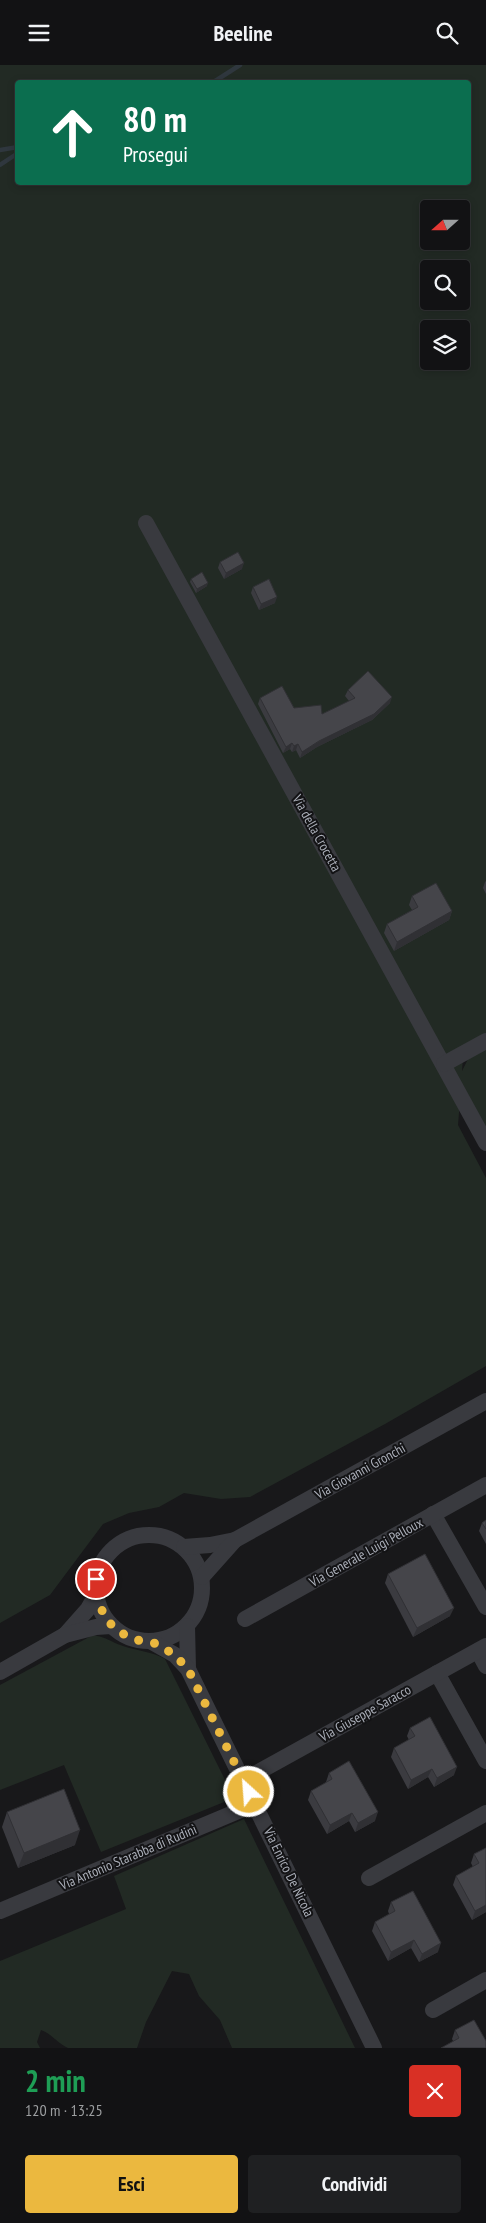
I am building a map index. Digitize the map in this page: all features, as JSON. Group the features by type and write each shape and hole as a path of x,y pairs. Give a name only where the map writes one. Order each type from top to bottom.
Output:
{"street":[{"name":"Via della Crocetta","path":"146,523 486,1143"},
{"path":"444,1064 486,1041"},
{"name":"Via Giovanni Gronchi","path":"202,1577 234,1540 486,1401"},
{"name":"Via Generale Luigi Pelloux","path":"245,1619 486,1485"},
{"path":"433,1514 486,1607"},
{"path":"154,1534 170,1538 184,1547 195,1561 202,1577 200,1603 195,1616 177,1634 152,1641 138,1640 123,1635 111,1626 101,1612 96,1595 96,1579 101,1563 110,1550 123,1541 138,1535 154,1534"},
{"name":"Via Giovanni Gronchi","path":"184,1547 234,1540"},
{"path":"65,1635 88,1609 96,1595"},
{"path":"0,1672 65,1635 96,1627 111,1626"},
{"name":"Via Enrico De Nicola","path":"187,1626 188,1669"},
{"name":"Via Enrico De Nicola","path":"152,1641 175,1655 188,1669 374,2048"},
{"path":"482,1649 486,1666"},
{"name":"Via Giuseppe Saracco","path":"244,1780 482,1649"},
{"path":"438,1673 486,1761"},
{"name":"Via Antonio Starabba di Rudinì","path":"0,1911 255,1804"},
{"path":"369,1878 486,1813"},
{"path":"433,2010 486,1980"}],"shaded area":[{"path":"0,65 486,65 486,1033 464,1045 462,1071 469,1057 486,1044 486,1134 461,1088 458,1125 486,1178 486,1366 385,1424 250,1497 221,1499 184,1493 159,1507 129,1513 103,1524 50,1595 0,1623"},
{"path":"93,1635 165,1659 234,1798 101,1852 64,1765 0,1790 0,1685"},
{"path":"244,1819 355,2048 232,2048 220,2020 199,1996 189,1974 172,1971 146,2022 137,2048 68,2048 41,2030 37,2042 40,2048 0,2048 0,1961 126,1909 114,1876"}],"building":[{"path":"238,552 244,563 226,573 220,562"},
{"path":"202,572 208,583 197,589 191,579"},
{"path":"269,579 277,597 261,604 253,587"},
{"path":"368,671 392,697 374,714 319,741 302,752 298,744 294,746 292,743 286,747 260,698 282,686 294,708 321,705 322,714 355,698 348,690"},
{"path":"436,883 452,911 397,942 387,924 418,907 412,896"},
{"path":"486,1520 486,1529 482,1523"},
{"path":"425,1554 454,1608 417,1628 388,1574"},
{"path":"430,1717 457,1767 437,1778 432,1769 411,1780 394,1748 415,1736 410,1728"},
{"path":"349,1761 378,1812 358,1823 352,1813 330,1825 311,1791 332,1779 329,1773"},
{"path":"64,1789 80,1830 24,1853 7,1812"},
{"path":"486,1848 486,1905 475,1911 456,1876 479,1863 474,1854"},
{"path":"413,1891 441,1943 422,1954 414,1940 391,1952 375,1922 395,1911 391,1902"},
{"path":"474,2020 486,2041 486,2048 441,2048 459,2038 455,2030"}],"waterway":[{"path":"217,80 240,65"},
{"path":"0,150 15,148"},
{"path":"0,165 15,155"}],"route":[{"path":"96,1579 96,1595 99,1607 111,1626 123,1635 138,1640 152,1641 175,1655 188,1669 249,1792"}]}
